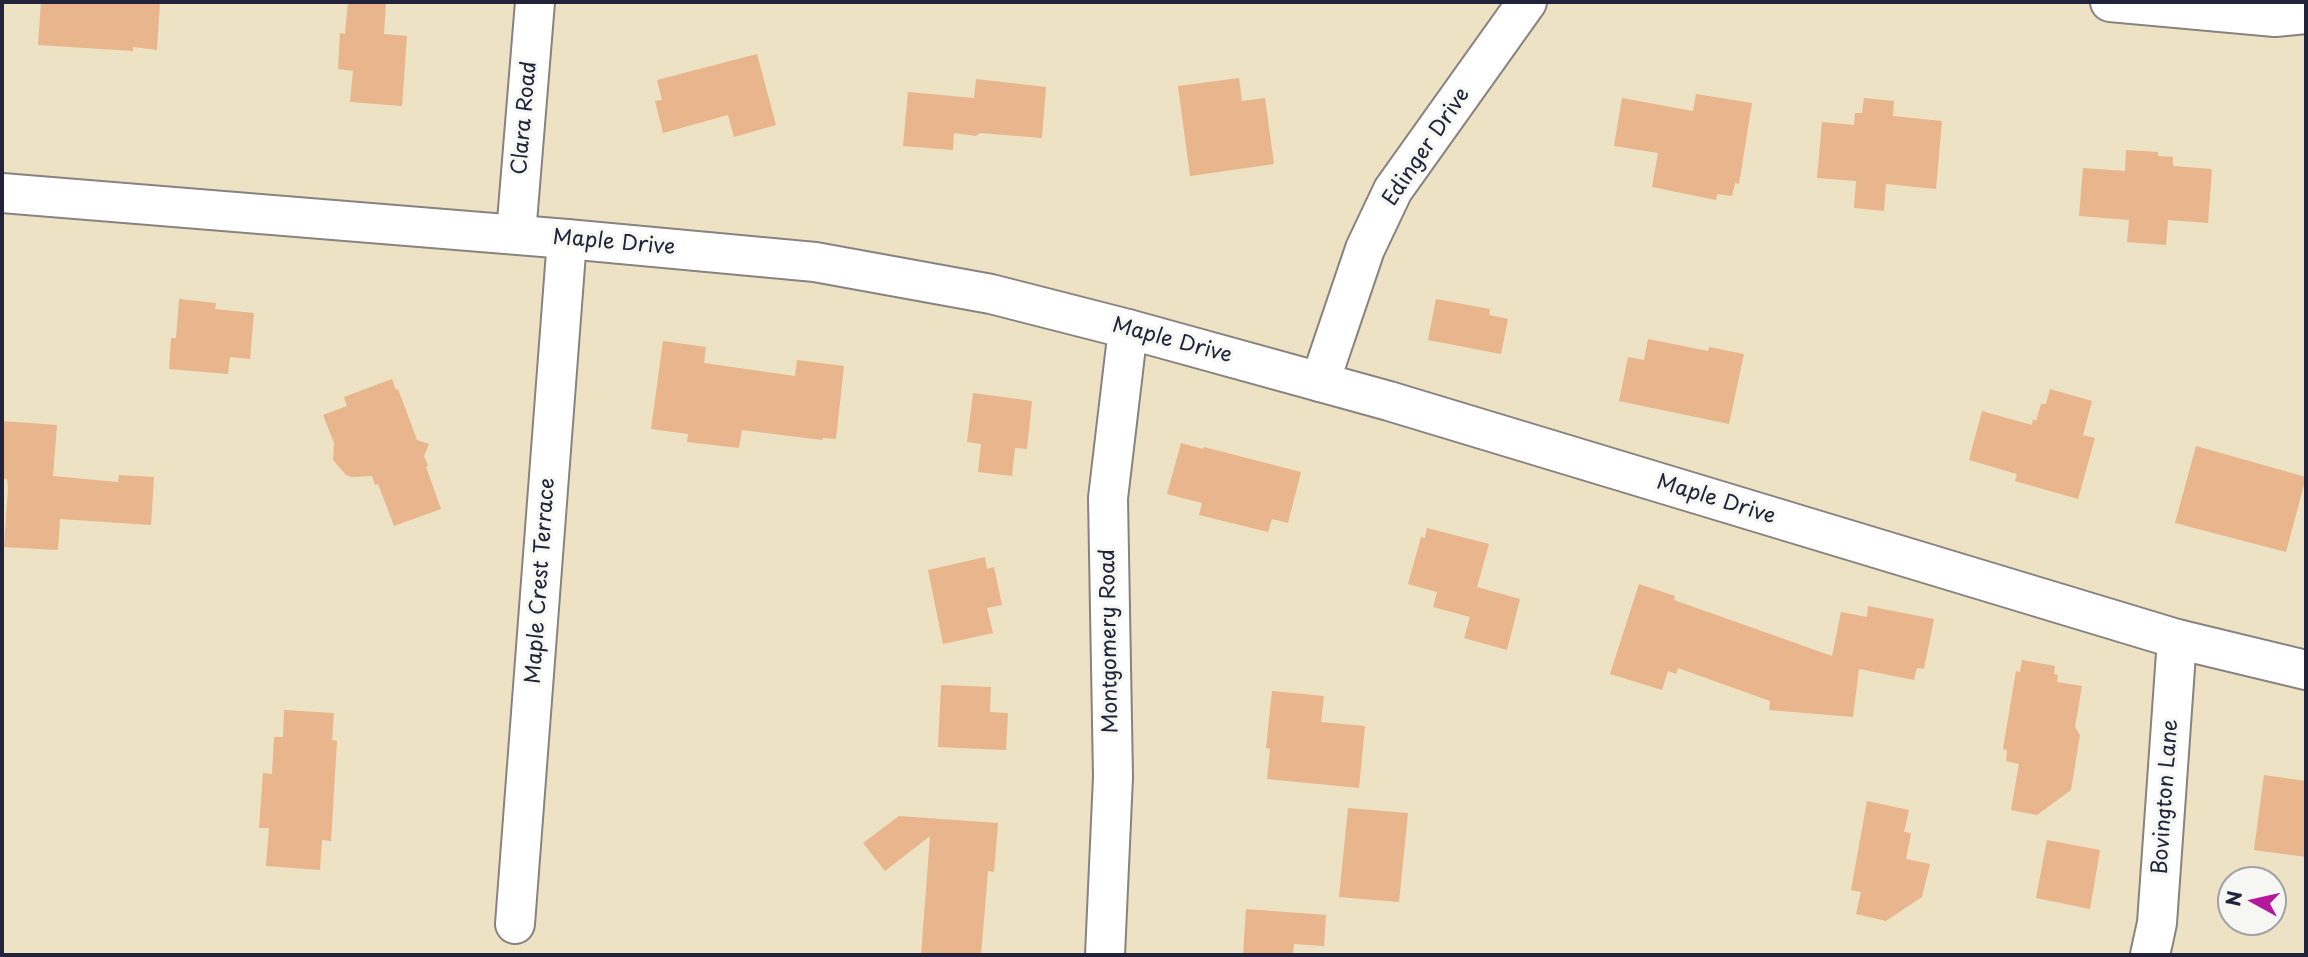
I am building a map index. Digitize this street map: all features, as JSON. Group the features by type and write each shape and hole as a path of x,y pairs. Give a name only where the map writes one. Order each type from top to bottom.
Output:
{"street":[{"name":"Clara Road","path":"516,234 535,2"},
{"name":"Edinger Drive","path":"1320,382 1364,249 1393,190 1527,2"},
{"path":"2110,2 2275,17 2306,14"},
{"name":"Maple Drive","path":"2,193 516,234 815,262 991,294 1129,328 1389,401 2177,639 2306,670"},
{"name":"Maple Crest Terrace","path":"515,924 567,239"},
{"name":"Montgomery Road","path":"1105,955 1113,777 1108,498 1129,328"},
{"name":"Bovington Lane","path":"2150,955 2157,923 2177,639"}],"building":[{"path":"41,2 160,2 157,50 38,45"},
{"path":"348,2 386,2 384,34 407,36 402,106 350,102 353,71 338,69 340,33 345,34"},
{"path":"757,54 776,125 734,137 728,115 663,133 655,101 662,100 657,80"},
{"path":"1239,78 1242,101 1265,98 1274,164 1190,176 1178,86"},
{"path":"976,79 1046,87 1042,138 954,133 953,150 903,146 908,92 974,98"},
{"path":"1696,94 1752,103 1739,184 1735,183 1732,196 1717,194 1716,200 1652,187 1658,153 1614,146 1622,98 1693,111"},
{"path":"1864,98 1894,101 1893,116 1942,121 1936,189 1886,184 1884,211 1854,208 1856,181 1817,178 1822,122 1854,125 1855,113 1862,113"},
{"path":"2126,150 2158,152 2158,156 2173,157 2173,166 2212,169 2208,223 2168,220 2166,245 2127,242 2129,220 2079,216 2083,168 2125,171"},
{"path":"179,299 216,303 215,309 254,313 250,359 230,357 228,374 169,369 171,338 176,338"},
{"path":"1436,299 1490,309 1489,315 1508,319 1501,354 1428,340"},
{"path":"1648,339 1708,351 1709,347 1744,354 1729,424 1619,401 1628,357 1644,360"},
{"path":"663,341 706,347 704,363 795,376 797,360 844,366 836,439 822,440 742,430 739,448 687,442 688,434 651,429"},
{"path":"392,379 417,440 429,444 424,456 428,466 426,467 441,509 394,526 378,484 375,485 372,476 346,475 333,460 334,443 323,415 347,406 344,397"},
{"path":"2050,389 2092,401 2083,435 2095,438 2078,499 2015,481 2017,474 1969,460 1982,411 2032,425 2033,419 2036,421 2041,404 2046,404"},
{"path":"973,393 1032,401 1027,449 1015,448 1012,476 978,472 981,444 967,442"},
{"path":"2,421 57,425 53,476 118,482 119,475 154,477 151,525 60,519 58,550 4,547 8,488 7,479 2,479"},
{"path":"1181,443 1301,472 1288,523 1272,519 1268,532 1199,515 1202,503 1167,494"},
{"path":"2196,446 2306,477 2286,552 2175,523"},
{"path":"1427,528 1489,544 1477,587 1520,599 1507,650 1464,638 1470,617 1433,607 1437,592 1408,584 1421,537 1425,538"},
{"path":"985,557 987,569 994,567 1002,605 987,608 993,633 943,644 928,570"},
{"path":"1639,584 1675,596 1674,600 1832,656 1841,612 1867,617 1868,606 1934,619 1924,669 1917,668 1914,680 1859,669 1853,717 1769,710 1770,701 1678,668 1676,674 1668,671 1662,690 1610,674"},
{"path":"2022,660 2055,666 2057,682 2082,686 2075,727 2080,735 2071,790 2037,815 2011,810 2019,764 2006,761 2007,750 2003,749 2016,671 2020,672"},
{"path":"941,685 991,687 990,712 1008,713 1006,750 938,747"},
{"path":"1272,691 1324,696 1321,722 1365,726 1359,788 1267,779 1270,749 1266,748"},
{"path":"284,710 334,713 332,740 337,741 331,841 322,840 320,870 266,866 269,828 259,828 263,773 272,774 274,737 283,737"},
{"path":"2264,775 2306,781 2306,857 2254,850"},
{"path":"1867,801 1909,810 1904,832 1911,833 1906,859 1930,864 1922,897 1886,921 1856,914 1861,892 1851,890"},
{"path":"1348,808 1408,813 1399,902 1339,897"},
{"path":"899,816 998,823 994,872 988,871 981,955 921,955 930,836 885,871 863,843"},
{"path":"2047,840 2100,850 2090,909 2036,898"},
{"path":"1246,909 1326,915 1324,946 1294,944 1293,955 1243,955"}]}
